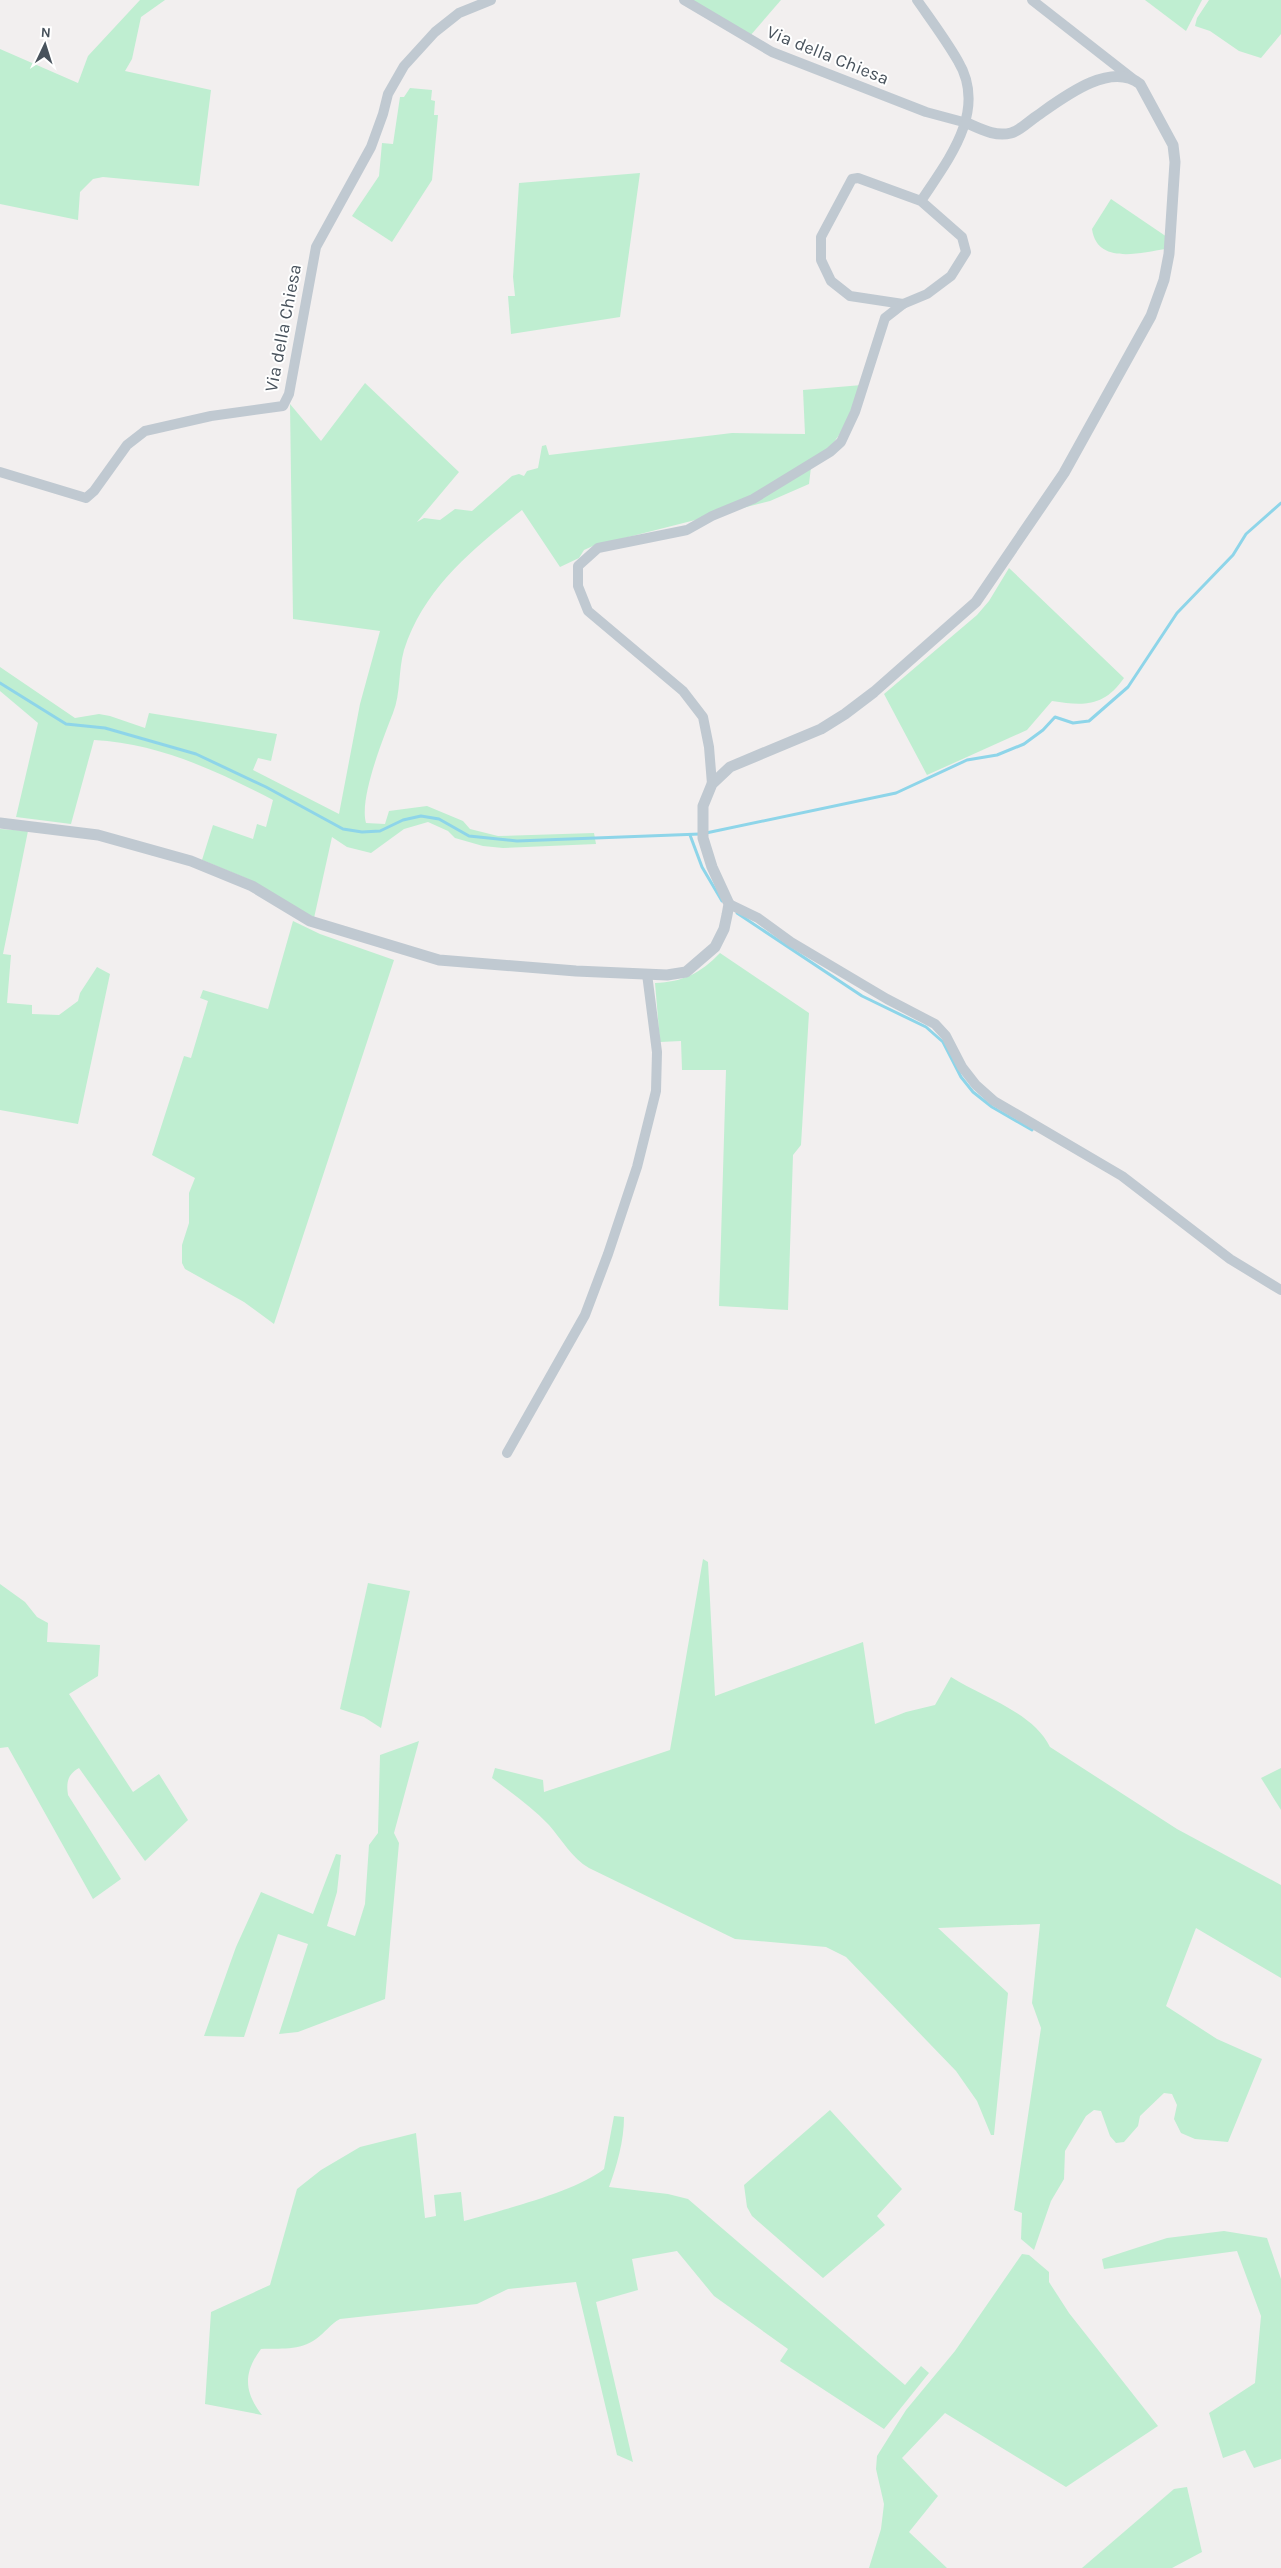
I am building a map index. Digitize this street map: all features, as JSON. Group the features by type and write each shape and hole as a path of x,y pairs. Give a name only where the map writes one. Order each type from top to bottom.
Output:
{"street":[{"name":"Via della Chiesa","path":"0,472 86,498 94,491 127,445 145,430 211,416 283,406 288,394 316,247 371,147 388,94 404,66 435,32 459,13 491,0"},
{"name":"Via della Chiesa","path":"684,0 772,52 926,112 967,123"},
{"path":"917,0 959,62 970,95 967,123 946,163 921,201"},
{"path":"0,823 98,835 191,861 252,886 310,921 439,960 576,971 667,975 686,972 699,963 714,947 724,929 729,904 712,868 702,833 702,806 712,784 730,767 821,729 874,692 976,602 1064,473 1151,316 1164,280 1169,254 1175,162 1174,145 1140,84 1032,0"},
{"path":"967,123 994,134 1011,133 1092,81 1112,75 1133,79"},
{"path":"712,784 710,747 703,717 683,691 588,611 578,586 578,566 598,548 687,530 712,516 753,499 830,452 841,442 855,412 885,318 903,304 927,294 951,276 966,252 962,237 921,201 858,178 852,179 821,237 821,260 831,281 850,296 903,304"},
{"path":"729,904 758,918 799,947 935,1024 946,1036 962,1066 976,1085 994,1102 1122,1176 1230,1259 1281,1290"},
{"path":"507,1453 585,1315 608,1254 637,1166 656,1091 657,1052 647,974"}],"green space":[{"path":"140,0 165,0 141,17 132,59 125,71 211,90 199,186 103,177 93,179 80,192 78,220 0,204 0,49 78,83 88,56"},
{"path":"691,0 781,0 750,36"},
{"path":"1145,0 1202,0 1186,31"},
{"path":"1209,0 1281,0 1281,34 1261,58 1239,51 1210,31 1195,26 1197,18"},
{"path":"410,88 432,90 431,100 435,101 434,115 438,115 432,180 392,242 352,216 379,176 382,143 393,144 400,97 404,97"},
{"path":"640,173 620,317 511,334 508,296 515,296 513,277 519,183"},
{"path":"1111,199 1167,237 1165,249 1144,253 1121,254 1102,248 1096,240 1092,229"},
{"path":"365,383 459,472 417,522 424,518 440,520 455,509 472,511 512,476 519,474 524,476 527,471 538,468 542,446 546,445 549,455 732,433 805,434 803,390 862,385 843,429 829,448 811,467 809,484 770,501 593,546 584,550 579,558 560,567 522,510 468,555 452,571 424,607 404,650 396,705 378,753 369,784 365,812 366,823 385,824 389,811 427,806 463,821 470,829 498,836 594,833 596,844 503,848 483,846 455,838 448,831 428,822 404,829 371,853 347,847 332,837 314,918 248,879 202,860 213,825 253,839 257,824 266,827 273,800 187,760 118,742 94,740 71,824 16,817 38,723 0,691 0,667 75,718 99,714 145,728 149,713 277,734 271,761 258,758 253,770 339,814 360,704 380,631 293,619 290,404 321,441"},
{"path":"1009,568 1124,678 1109,695 1093,702 1074,704 1052,701 1027,730 927,775 884,694 977,615 989,601"},
{"path":"0,829 28,831 3,954 11,955 7,1003 32,1005 32,1014 59,1015 78,1001 80,993 97,967 110,974 78,1124 0,1110"},
{"path":"293,921 320,934 394,960 274,1324 244,1302 185,1269 182,1263 182,1245 189,1223 189,1193 195,1178 152,1155 184,1056 191,1058 208,1001 200,998 203,990 268,1009"},
{"path":"720,953 809,1013 801,1145 793,1155 788,1310 719,1306 726,1070 682,1070 681,1041 660,1042 655,983 674,981 691,975 706,966"},
{"path":"703,1559 708,1562 715,1696 863,1642 875,1724 906,1712 935,1705 951,1677 1020,1715 1042,1735 1050,1747 1177,1829 1281,1885 1281,1978 1196,1928 1166,2006 1217,2039 1262,2059 1228,2142 1195,2139 1181,2133 1174,2119 1177,2105 1172,2094 1164,2093 1140,2116 1138,2126 1124,2142 1116,2143 1110,2136 1101,2111 1094,2110 1086,2116 1065,2151 1064,2179 1051,2201 1034,2250 1021,2239 1022,2213 1014,2210 1041,2028 1032,2003 1040,1924 938,1928 1008,1993 994,2135 991,2135 977,2101 956,2071 846,1957 826,1947 735,1939 589,1868 572,1854 542,1818 522,1800 492,1778 495,1768 543,1780 544,1792 670,1750"},
{"path":"368,1583 410,1591 381,1728 364,1717 340,1709"},
{"path":"0,1584 25,1602 37,1617 48,1623 47,1642 100,1645 98,1676 69,1694 133,1792 159,1774 188,1820 145,1861 79,1768 75,1770 67,1786 68,1795 121,1879 93,1899 8,1747 0,1748"},
{"path":"419,1741 394,1833 399,1843 385,1999 298,2032 279,2034 308,1944 278,1934 244,2037 204,2036 236,1947 261,1892 313,1914 336,1854 341,1855 337,1892 327,1926 355,1936 365,1904 369,1845 378,1833 380,1755"},
{"path":"1281,1768 1281,1810 1261,1778"},
{"path":"830,2110 902,2189 877,2216 885,2225 823,2278 752,2216 747,2207 744,2185"},
{"path":"614,2116 624,2117 624,2126 620,2153 609,2187 668,2194 688,2199 905,2385 921,2366 929,2373 884,2429 780,2361 788,2349 714,2296 677,2251 632,2259 638,2290 596,2302 633,2462 617,2455 576,2282 508,2289 477,2304 340,2319 310,2343 289,2348 261,2349 251,2366 248,2382 252,2398 262,2415 205,2404 211,2312 270,2285 297,2189 321,2170 360,2147 416,2133 425,2218 436,2216 434,2195 461,2192 464,2221 557,2193 604,2169"},
{"path":"1224,2231 1267,2238 1281,2279 1281,2459 1254,2468 1245,2450 1223,2458 1209,2413 1255,2383 1261,2316 1237,2251 1104,2269 1102,2259 1167,2238"},
{"path":"1022,2254 1029,2255 1049,2272 1049,2282 1069,2313 1158,2426 1066,2487 945,2413 902,2458 938,2496 909,2532 947,2568 869,2568 881,2529 884,2504 876,2469 877,2456 906,2410 955,2351"},
{"path":"1187,2487 1202,2552 1172,2568 1082,2568 1174,2489"}],"waterway":[{"path":"706,833 896,793 967,760 997,755 1024,744 1043,730 1055,717 1073,723 1089,721 1128,687 1177,613 1233,555 1246,534 1281,503"},
{"path":"0,683 66,724 105,728 196,754 266,787 343,829 362,832 380,831 403,820 421,816 439,819 469,836 517,841 700,834"},
{"path":"690,835 702,867 722,901"},
{"path":"737,913 862,996 926,1027 943,1042 961,1077 973,1092 992,1107 1032,1130"}]}
